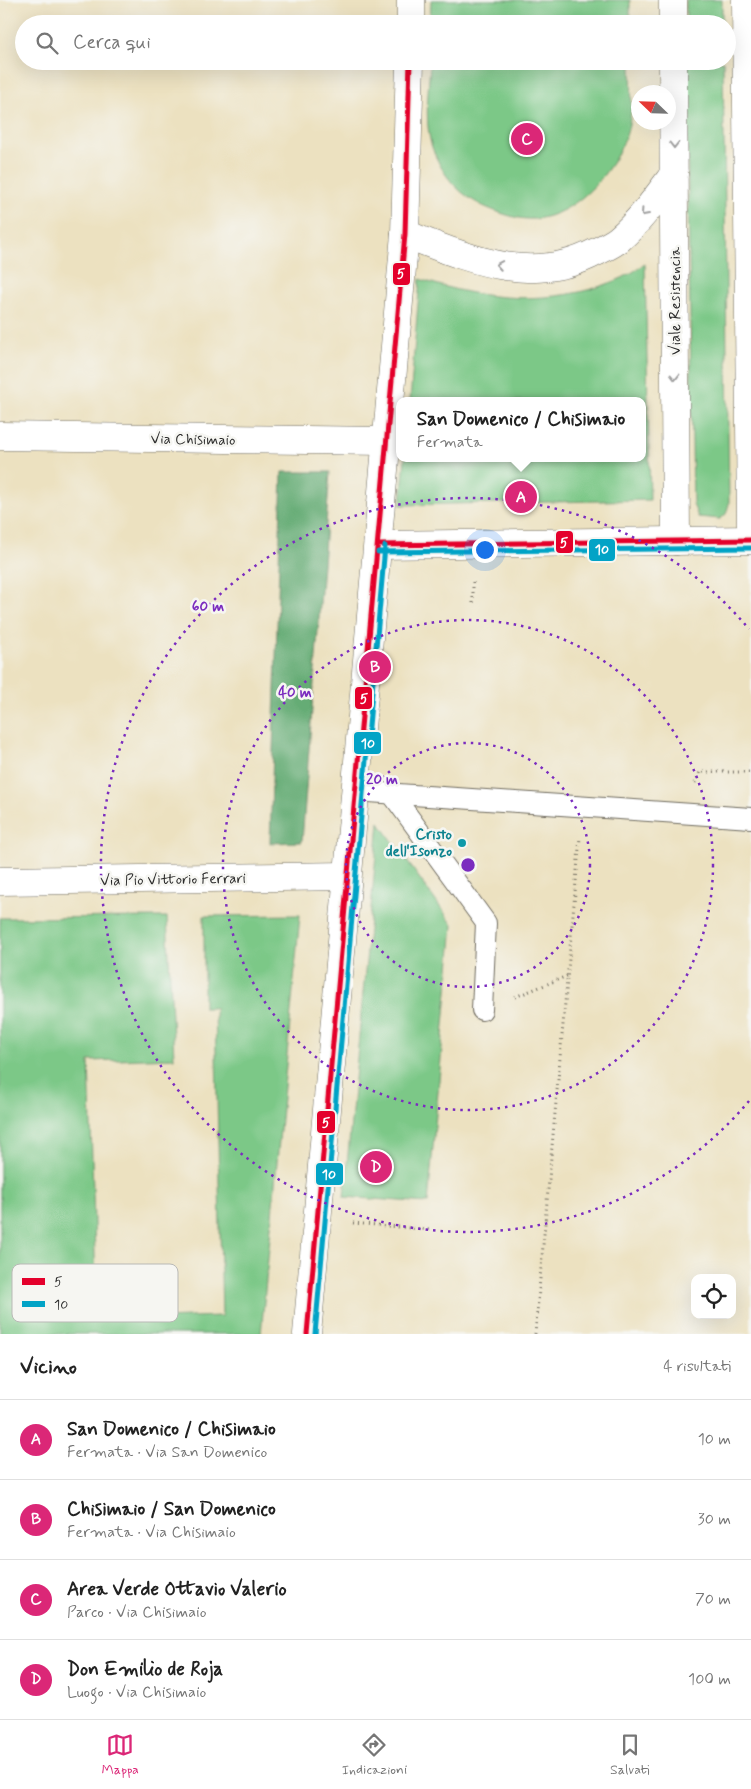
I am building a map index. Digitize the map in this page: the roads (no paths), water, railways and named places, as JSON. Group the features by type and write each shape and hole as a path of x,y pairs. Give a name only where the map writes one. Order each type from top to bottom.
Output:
{"street":[{"path":"411,0 411,15"},
{"path":"673,0 673,15"},
{"path":"746,0 751,525"},
{"path":"307,1334 346,876 378,545 405,234 410,70"},
{"name":"Viale Resistencia","path":"673,70 676,541"},
{"path":"405,234 485,263 522,269 556,267 585,258 618,240 647,210 674,174"},
{"name":"Via Chisimaio","path":"0,436 386,441"},
{"path":"378,545 751,540"},
{"name":"Via Pio Vittorio Ferrari","path":"0,882 346,876"}],"lane":[{"path":"354,791 751,818"},
{"path":"392,794 486,923 482,1010"}],"place":[{"name":"Area Verde Ottavio Valerio","path":"527,139"},
{"name":"San Domenico / Chisimaio","path":"521,497"},
{"name":"Chisimaio / San Domenico","path":"375,667"},
{"name":"Cristo dell'Isonzo","path":"462,843"},
{"name":"Don Emilio de Roja","path":"376,1167"}]}
